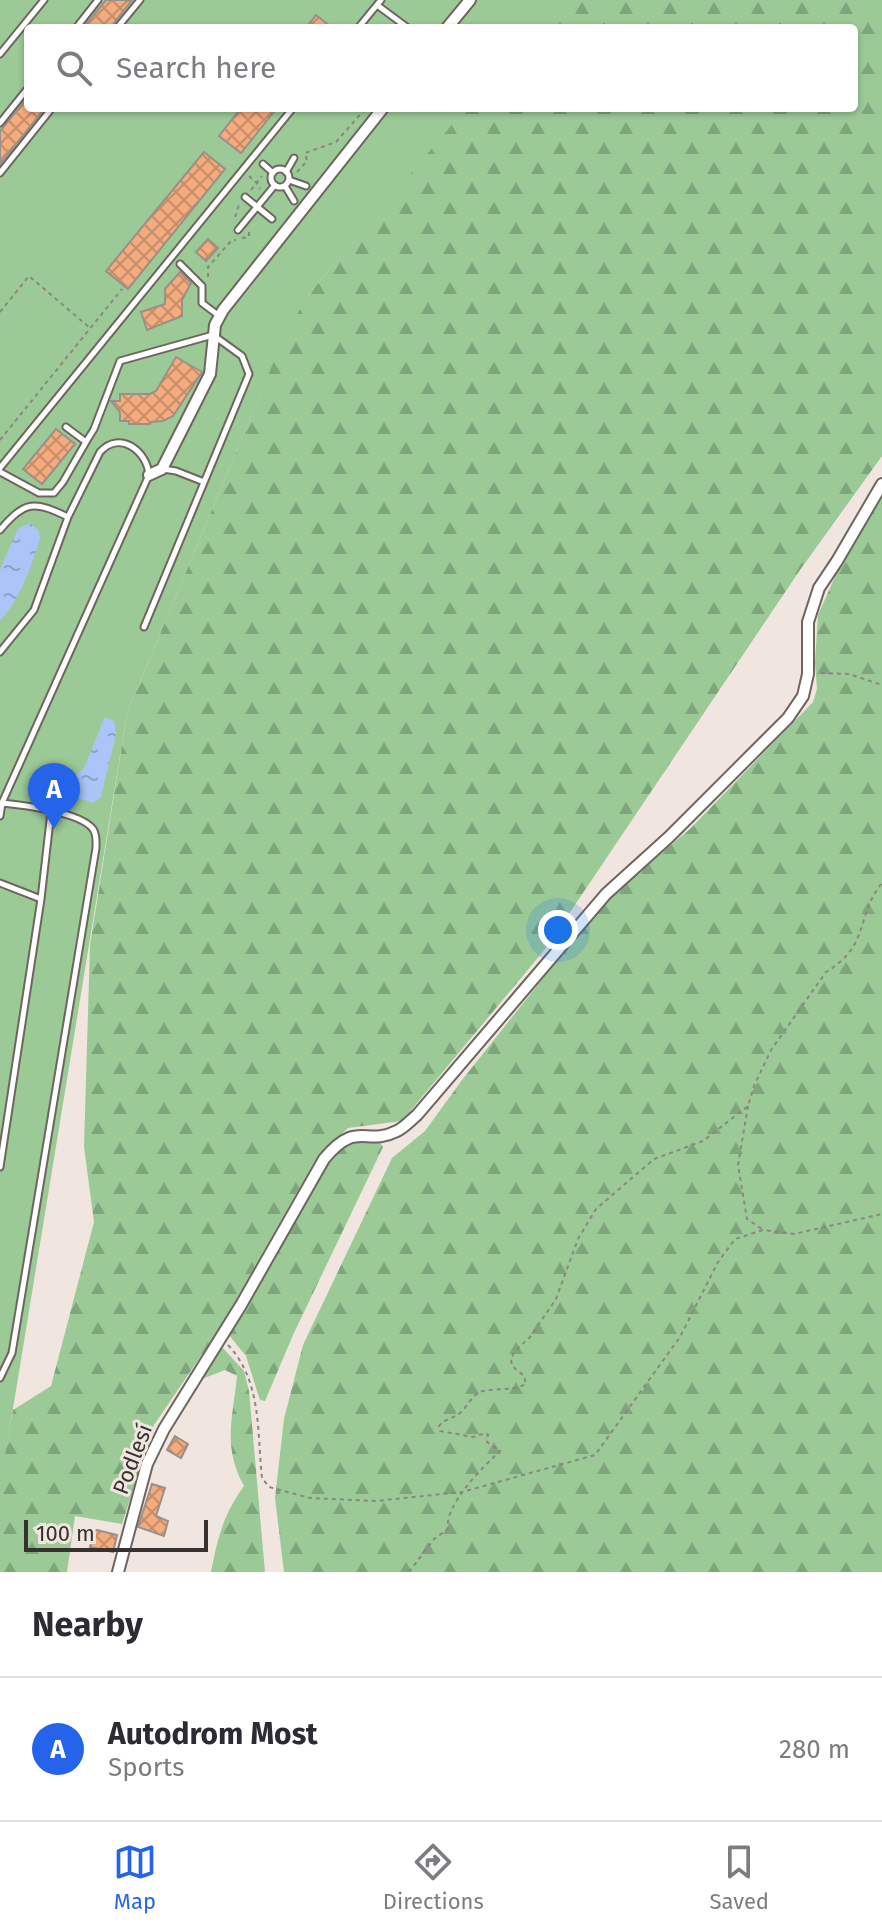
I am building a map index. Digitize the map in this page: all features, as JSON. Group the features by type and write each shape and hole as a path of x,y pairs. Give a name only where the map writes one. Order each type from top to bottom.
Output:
{"street":[{"path":"450,24 470,0"},
{"path":"149,475 162,469 210,374 213,335 219,316 380,112"},
{"path":"808,674 808,622 819,588 882,484"},
{"name":"Podlesí","path":"118,1572 147,1464 164,1429 241,1305 317,1170 337,1143 354,1135 397,1131 417,1115 606,894 669,837 788,718 803,696 808,674"}],"lane":[{"path":"24,24 44,0"},
{"path":"79,24 98,0"},
{"path":"120,24 140,0"},
{"path":"361,24 379,3 403,24"},
{"path":"0,54 24,25"},
{"path":"0,123 24,93"},
{"path":"0,173 49,112"},
{"path":"144,627 249,374 242,356 213,335 120,361 94,429 54,493 39,493 0,470 290,112"},
{"path":"294,158 286,172 294,201"},
{"path":"263,164 273,173"},
{"path":"273,173 280,169 286,172"},
{"path":"273,173 275,185"},
{"path":"238,230 275,185 306,186"},
{"path":"245,197 272,219"},
{"path":"180,264 202,286 202,303 219,316"},
{"path":"66,427 86,442"},
{"path":"0,652 34,610 68,517 93,462 109,444 117,442 132,446 144,457 149,475 1,803 0,816"},
{"path":"162,469 204,482"},
{"path":"32,505 39,493"},
{"path":"0,530 17,512 32,505 46,506 68,517"},
{"path":"0,1378 12,1353 96,848 96,834 91,826 80,820 1,803"},
{"path":"0,1167 41,899 51,812"},
{"path":"0,883 41,899"}],"path":[{"path":"295,172 307,161 305,153 336,142 362,112"},
{"path":"242,171 257,183 258,194"},
{"path":"0,312 29,276 91,329"},
{"path":"0,440 122,289"},
{"path":"808,674 849,674 882,685"},
{"path":"763,1230 747,1219 738,1165 754,1086 771,1050 826,972 838,965 855,946 874,893 882,883"},
{"path":"409,1572 434,1539 448,1529 446,1525 450,1513 462,1492 500,1451 487,1442 486,1433 473,1437 461,1436 440,1431 439,1426 442,1421 462,1411 483,1391 517,1389 526,1384 524,1376 512,1366 511,1359 556,1299 578,1239 596,1209 654,1159 703,1141 748,1106"},
{"path":"220,1336 243,1361 257,1410 262,1478 269,1487 310,1498 376,1501 462,1492 595,1455 680,1337 718,1262 735,1239 763,1230 794,1234 882,1214"}],"green space":[{"path":"0,0 558,0 538,24 24,24 24,112 464,112 309,294 259,397 127,713 0,1488"},
{"path":"557,0 882,0 882,456 800,570 546,948 402,1121 348,1128 317,1157 220,1328 154,1425 122,1524 75,1516 67,1572 0,1572 0,1482 13,1410 51,1386 94,1222 84,1147 90,945 127,713 284,337 309,294 463,112 858,112 858,24 536,24"},
{"path":"882,494 882,1572 284,1572 275,1498 284,1419 303,1345 392,1158 425,1131 606,899 690,829 813,702 817,689 818,615 838,570"},
{"path":"353,1139 377,1139 383,1147 293,1335 265,1401 260,1400 246,1356 228,1334 329,1158"},
{"path":"222,1347 244,1371 249,1391 265,1572 211,1572 222,1527 244,1486 237,1472 231,1445 237,1376 225,1370 202,1379 204,1370"}],"water":[{"path":"30,523 39,531 40,539 19,593 0,621 0,569 18,529"},
{"path":"105,717 114,721 116,734 101,797 93,803 68,794 63,788 84,768"}],"building":[{"path":"106,0 132,0 113,24 86,24"},
{"path":"316,15 327,24 309,24"},
{"path":"24,102 24,112 42,112 0,164 0,131"},
{"path":"238,112 274,112 241,153 219,136"},
{"path":"204,152 225,169 128,289 106,271"},
{"path":"208,239 218,248 206,261 196,252"},
{"path":"180,272 191,283 182,300 182,316 147,330 141,312 165,304 165,289"},
{"path":"176,357 202,372 173,416 150,424 120,421 120,412 111,401 120,401 120,394 150,394 156,391"},
{"path":"56,429 75,444 42,484 23,469"},
{"path":"175,1436 188,1444 181,1458 167,1450"},
{"path":"152,1484 165,1488 156,1516 168,1521 164,1536 138,1527"},
{"path":"97,1530 117,1535 113,1552 90,1547"}],"place":[{"name":"Autodrom Most","path":"54,829"}]}
